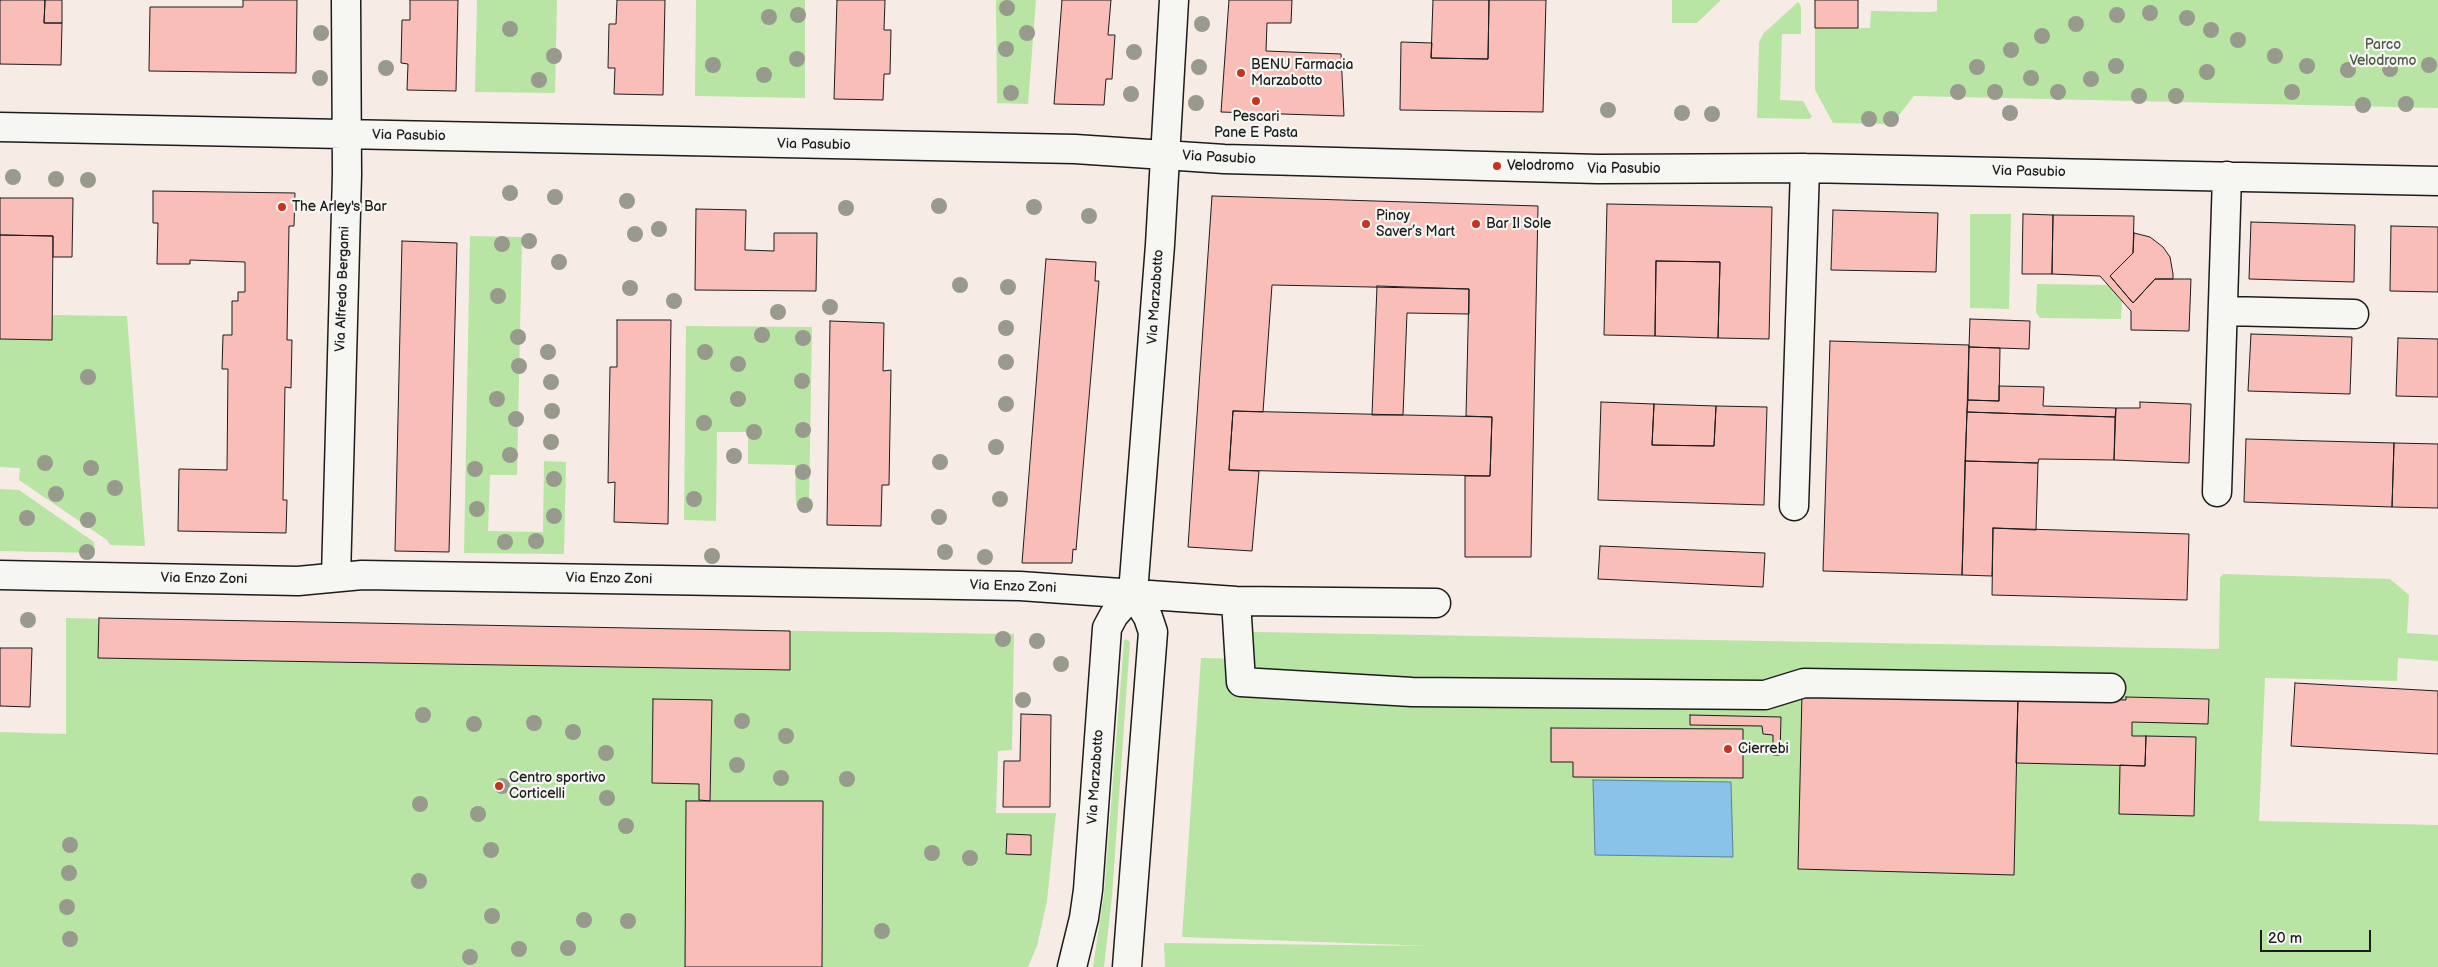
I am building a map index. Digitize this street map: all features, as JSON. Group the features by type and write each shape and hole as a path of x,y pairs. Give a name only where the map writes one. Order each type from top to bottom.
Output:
{"street":[{"name":"Via Alfredo Bergami","path":"336,577 346,134 346,0"},
{"name":"Via Marzabotto","path":"1072,967 1084,918 1088,890 1107,628 1114,615 1133,593 1160,246 1174,0"},
{"name":"Via Pasubio","path":"0,127 1075,149 1224,159 1598,169 1805,168 2438,181"},
{"path":"1794,506 1805,168"},
{"path":"2217,492 2227,176"},
{"path":"2224,312 2354,314"},
{"name":"Via Enzo Zoni","path":"0,575 298,581 372,575 1011,586 1236,601 1436,603"},
{"path":"1128,967 1153,632 1148,617 1133,593"},
{"path":"1236,601 1241,682 1412,692 1765,695 1804,683 2111,688"}],"green space":[{"path":"477,0 557,0 555,93 475,92"},
{"path":"696,0 805,0 805,98 695,96"},
{"path":"996,0 1036,0 1028,104 997,103"},
{"path":"1672,0 1721,0 1697,23 1672,23"},
{"name":"Parco Velodromo","path":"1937,0 2438,0 2438,108 1914,96 1892,124 1833,123 1815,90 1815,28 1870,28 1871,11 1937,11"},
{"path":"1798,2 1801,6 1801,34 1782,34 1780,100 1803,101 1812,117 1809,119 1757,118 1759,42 1764,33"},
{"path":"1970,214 2011,214 2009,309 1970,308"},
{"path":"470,236 522,237 517,475 490,475 488,531 543,532 544,461 566,462 564,554 464,553"},
{"path":"2037,284 2108,285 2122,301 2121,319 2040,318 2036,312"},
{"path":"52,315 127,316 145,546 110,545 107,540 19,480 20,468 0,467 0,339"},
{"path":"686,326 812,327 809,506 796,505 795,465 748,464 748,432 717,432 716,521 684,520"},
{"path":"0,489 19,490 94,542 95,553 0,551"},
{"name":"Cierrebi","path":"2223,574 2390,579 2409,595 2407,633 2438,635 2438,661 2398,658 2397,681 2265,678 2259,821 2438,825 2438,967 1165,967 1164,943 1431,946 1182,937 1201,658 1253,659 1254,632 2219,649 2220,578"},
{"name":"Centro sportivo Corticelli","path":"66,618 388,625 1014,634 1012,750 998,751 996,813 1056,813 1047,901 1037,946 1028,967 0,967 0,732 66,734"},
{"path":"1126,639 1130,642 1112,896 1104,967 1093,967 1104,894 1124,641"}],"water":[{"path":"1593,780 1731,782 1733,857 1595,855"}],"building":[{"path":"0,0 45,0 44,23 62,23 61,65 0,64"},
{"path":"45,0 62,0 62,23 44,23"},
{"path":"243,0 297,0 296,73 149,71 150,7 243,7"},
{"path":"410,0 458,0 456,91 407,90 408,64 401,63 402,20 410,20"},
{"path":"617,0 665,0 663,95 614,94 615,68 608,68 609,24 616,24"},
{"path":"837,0 885,0 884,30 891,30 890,74 884,74 883,100 834,99"},
{"path":"1062,0 1111,0 1108,35 1115,35 1112,79 1106,79 1104,105 1054,104"},
{"path":"1229,0 1292,0 1291,23 1267,23 1266,51 1341,54 1344,116 1221,112"},
{"path":"1433,0 1489,0 1488,59 1431,58"},
{"path":"1489,0 1546,0 1543,112 1400,110 1401,42 1432,43 1431,58 1488,59"},
{"path":"1815,0 1858,0 1858,28 1815,28"},
{"path":"153,191 295,193 294,226 289,226 287,340 292,340 291,388 285,387 283,500 287,500 286,533 178,531 179,469 227,470 228,369 222,369 223,335 232,335 232,301 238,301 238,292 245,292 245,262 190,260 190,264 157,264 158,223 153,223"},
{"path":"1212,196 1538,206 1531,557 1465,557 1465,476 1490,476 1492,417 1466,416 1469,289 1272,285 1263,412 1233,411 1229,470 1259,471 1252,551 1188,547"},
{"path":"0,198 73,198 72,257 53,257 53,236 0,235"},
{"path":"1607,204 1772,207 1769,339 1718,338 1720,262 1656,261 1655,336 1604,335"},
{"path":"696,209 746,210 745,250 774,251 774,233 817,233 816,291 695,290"},
{"path":"1833,210 1938,213 1936,272 1831,270"},
{"path":"2023,214 2053,215 2052,274 2022,274"},
{"path":"2053,215 2134,216 2133,253 2110,276 2133,303 2155,279 2191,279 2189,331 2131,330 2131,311 2100,276 2052,274"},
{"path":"2251,222 2355,225 2354,282 2249,279"},
{"path":"2391,226 2438,227 2438,292 2390,291"},
{"path":"2134,233 2150,237 2163,247 2170,257 2173,279 2155,279 2133,303 2110,276 2133,253"},
{"path":"0,235 53,236 52,340 0,339"},
{"path":"402,241 457,243 449,552 395,551"},
{"path":"1046,259 1096,262 1095,281 1099,281 1076,550 1073,549 1072,563 1022,563"},
{"path":"1656,261 1720,262 1718,338 1655,336"},
{"path":"1377,286 1469,289 1469,314 1407,313 1403,415 1372,415"},
{"path":"1970,319 2030,321 2029,349 1969,347"},
{"path":"617,320 671,320 668,524 614,522 615,482 608,483 610,367 617,367"},
{"path":"830,321 884,323 883,371 891,370 889,485 882,485 881,526 827,525"},
{"path":"2251,334 2352,337 2350,394 2248,391"},
{"path":"2398,338 2438,339 2438,397 2396,396"},
{"path":"1830,341 1969,345 1962,575 1823,571"},
{"path":"1969,347 2000,348 1999,401 1968,400"},
{"path":"1999,386 2044,387 2043,406 2116,408 2115,417 1967,412 1968,400 1999,401"},
{"path":"1601,402 1654,404 1652,445 1714,446 1716,406 1767,407 1764,505 1598,500"},
{"path":"2140,402 2191,404 2189,463 2114,460 2116,408 2140,408"},
{"path":"1654,404 1716,406 1714,446 1652,445"},
{"path":"1233,411 1492,417 1490,476 1229,470"},
{"path":"1967,412 2115,417 2114,460 2039,459 2038,463 1965,461"},
{"path":"2246,439 2394,443 2392,507 2244,502"},
{"path":"2394,443 2438,444 2438,508 2392,507"},
{"path":"1965,461 2038,463 2036,530 1993,528 1992,576 1962,575"},
{"path":"1993,528 2189,534 2187,600 1992,595"},
{"path":"1600,546 1765,553 1763,587 1598,579"},
{"path":"99,618 790,631 790,670 98,658"},
{"path":"0,648 32,648 30,707 0,706"},
{"path":"2295,683 2438,691 2438,754 2291,746"},
{"path":"1802,693 2018,698 2014,875 1798,869"},
{"path":"2126,697 2209,699 2208,724 2132,722 2132,736 2146,736 2145,766 2016,763 2018,698 2126,700"},
{"path":"653,699 712,700 710,801 699,800 699,784 652,783"},
{"path":"1021,714 1051,715 1050,807 1003,807 1004,761 1020,761"},
{"path":"1690,715 1781,717 1780,755 1773,755 1773,735 1763,734 1762,726 1690,725"},
{"path":"1551,728 1743,729 1743,778 1573,777 1573,762 1551,762"},
{"path":"2146,736 2196,737 2194,816 2119,814 2120,765 2145,766"},
{"path":"686,801 823,801 822,967 685,967"},
{"path":"1007,834 1031,835 1031,855 1006,854"}],"place":[{"name":"BENU Farmacia Marzabotto","path":"1241,73"},
{"name":"Pescari Pane E Pasta","path":"1256,101"},
{"name":"Velodromo","path":"1497,166"},
{"name":"The Arley's Bar","path":"282,207"},
{"name":"Pinoy Saver’s Mart","path":"1366,224"},
{"name":"Bar Il Sole","path":"1476,224"},
{"name":"Cierrebi","path":"1728,749"},
{"name":"Centro sportivo Corticelli","path":"499,786"}]}
